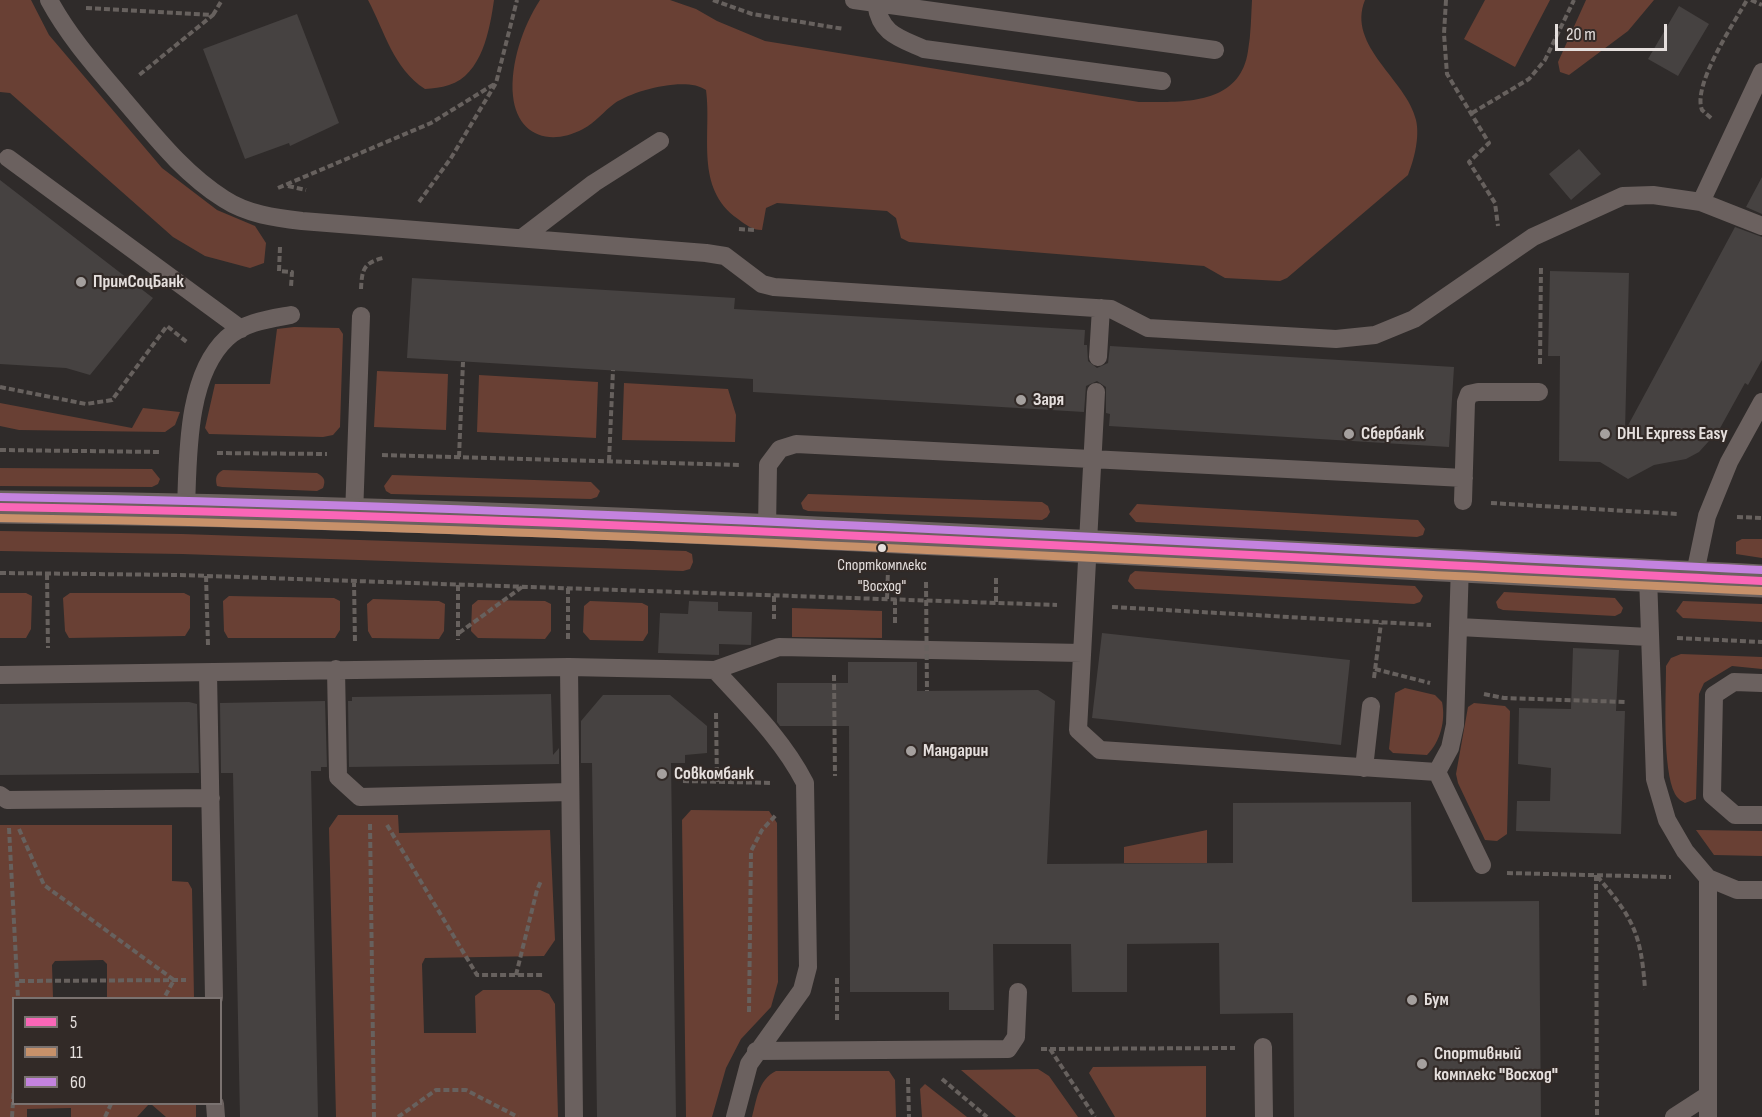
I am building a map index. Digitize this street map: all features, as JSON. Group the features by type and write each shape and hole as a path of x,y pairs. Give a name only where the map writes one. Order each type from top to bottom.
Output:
{"main road":[{"path":"0,507 186,509 767,530 1762,581"}],"lane":[{"path":"854,0 1215,50"},
{"path":"51,3 67,32 174,159 224,199 246,210 281,219 725,256 762,284 774,287 1101,308 1120,313 1148,328 1336,339 1375,335 1414,319 1517,246 1623,196 1653,195 1701,202 1762,226"},
{"path":"876,3 878,19 898,38 924,49 1162,81"},
{"path":"1701,202 1762,72"},
{"path":"522,238 594,183 660,141"},
{"path":"8,158 241,329"},
{"path":"1098,357 1101,308"},
{"path":"186,509 189,452 197,395 211,360 227,338 241,329 257,322 291,315"},
{"path":"354,516 361,316"},
{"path":"1096,392 1078,730 1100,750 1437,772"},
{"path":"1463,501 1466,402 1469,394 1539,392"},
{"path":"1694,578 1707,516 1730,462 1762,402"},
{"path":"767,530 768,465 780,449 796,444 1464,478"},
{"path":"1437,772 1450,748 1457,690 1460,564"},
{"path":"1647,576 1655,779 1667,820 1685,851 1707,878 1737,890 1762,890"},
{"path":"1459,627 1649,637"},
{"path":"0,675 569,667 715,670 779,647 1082,653"},
{"path":"569,667 574,1117"},
{"path":"336,669 338,777 360,797 570,792"},
{"path":"715,670 778,739 805,783 808,967 801,990 752,1058 735,1117"},
{"path":"208,673 214,997"},
{"path":"1762,683 1734,682 1714,695 1712,795 1736,815 1762,815"},
{"path":"1364,768 1371,706"},
{"path":"1437,772 1482,865"},
{"path":"4,798 211,798"},
{"path":"1707,878 1708,1117"},
{"path":"752,1058 907,1050 1008,1049 1016,1037 1018,992"},
{"path":"1263,1047 1264,1117"},
{"path":"1674,1117 1708,1095"}],"path":[{"path":"118,93 213,15 222,0"},
{"path":"416,205 451,158 496,82 517,0"},
{"path":"713,0 753,14 898,38"},
{"path":"1446,0 1444,34 1447,74 1489,143 1469,162 1496,203"},
{"path":"1472,113 1529,79 1545,60 1574,0"},
{"path":"1700,95 1715,58 1749,0 1762,5"},
{"path":"51,3 213,15"},
{"path":"224,199 288,186 431,123 496,82"},
{"path":"281,219 279,271 292,272 291,315"},
{"path":"1540,345 1541,233"},
{"path":"0,387 86,404 112,400 167,326"},
{"path":"459,457 464,362"},
{"path":"609,461 613,370"},
{"path":"1463,501 1762,518"},
{"path":"887,599 888,564"},
{"path":"0,573 206,576 1085,606 1459,627"},
{"path":"47,574 48,641"},
{"path":"206,576 208,673"},
{"path":"996,578 996,603"},
{"path":"354,581 354,622"},
{"path":"926,582 927,691"},
{"path":"458,585 458,668"},
{"path":"458,634 522,587"},
{"path":"567,638 568,588"},
{"path":"774,596 774,607"},
{"path":"1381,622 1375,669 1457,690 1504,698 1626,702 1632,707"},
{"path":"1649,637 1762,642"},
{"path":"715,670 717,782"},
{"path":"683,781 805,783"},
{"path":"752,1058 751,851 762,830 805,783"},
{"path":"370,796 477,975 572,975"},
{"path":"370,796 374,1117"},
{"path":"4,798 34,869 44,885 174,981"},
{"path":"4,798 19,981 18,997"},
{"path":"1482,865 1507,873 1707,878"},
{"path":"1596,875 1626,910 1642,950 1645,989"},
{"path":"1596,875 1597,1117"},
{"path":"516,975 537,890 542,879"},
{"path":"19,981 213,980"},
{"path":"165,997 174,981"},
{"path":"1008,1049 1263,1047"},
{"path":"1050,1049 1095,1117"},
{"path":"907,1050 909,1117"},
{"path":"907,1050 987,1117"},
{"path":"398,1117 436,1090 466,1090 518,1117"}],"shaded area":[{"path":"0,0 31,0 49,35 162,168 217,210 255,226 266,243 264,263 250,268 205,256 173,237 10,93 0,92"},
{"path":"368,0 494,0 487,37 477,61 469,72 460,80 449,85 425,89 405,71 397,60"},
{"path":"540,0 670,0 696,9 717,21 765,41 1139,102 1173,102 1207,97 1234,82 1243,69 1248,51 1252,0 1365,0 1361,17 1364,33 1370,48 1410,105 1417,127 1416,148 1408,175 1287,278 1280,281 1225,278 1204,266 909,242 901,238 896,218 887,211 777,203 766,208 762,230 758,230 738,219 724,206 715,192 708,160 706,90 697,86 686,84 647,89 615,103 587,126 558,137 537,134 528,128 516,109 513,96 514,71 523,33"},
{"path":"1485,0 1550,0 1515,67 1464,39"},
{"path":"1586,0 1654,0 1628,31 1569,75 1560,72 1558,62"},
{"path":"339,328 343,334 340,427 333,435 323,437 209,434 205,428 215,384 270,384 277,329"},
{"path":"377,371 448,374 446,430 374,427"},
{"path":"479,375 598,382 596,438 477,432"},
{"path":"624,383 728,389 736,415 735,442 622,440"},
{"path":"0,403 132,428 143,408 180,412 175,425 165,432 19,430 0,426"},
{"path":"0,468 152,469 160,479 158,484 152,487 0,486"},
{"path":"223,470 317,473 323,477 324,483 323,488 317,491 217,486 217,476"},
{"path":"392,475 591,482 600,491 597,497 591,499 391,494 384,486"},
{"path":"808,494 1042,502 1048,506 1050,512 1042,520 808,511 803,509 801,503"},
{"path":"1137,504 1418,520 1425,529 1423,535 1417,537 1136,522 1129,514"},
{"path":"0,531 182,534 686,551 692,554 693,562 690,569 683,571 182,554 0,551"},
{"path":"1742,539 1762,539 1762,558 1736,554 1736,542"},
{"path":"1135,571 1415,586 1423,596 1420,602 1414,604 1135,589 1128,581 1130,575"},
{"path":"1504,592 1615,598 1623,608 1621,613 1615,616 1503,610 1498,608 1496,602"},
{"path":"0,593 26,593 32,596 31,629 26,638 0,638"},
{"path":"70,593 184,593 190,596 190,628 185,636 69,638 65,631 63,598"},
{"path":"229,596 334,598 340,601 340,630 335,638 228,638 224,631 223,601"},
{"path":"373,599 439,601 445,604 444,631 439,639 372,638 368,631 367,604"},
{"path":"478,600 545,601 551,604 551,631 545,639 478,638 471,631 472,605"},
{"path":"590,601 642,603 648,606 648,633 643,641 590,640 583,632 584,606"},
{"path":"1683,601 1762,604 1762,622 1683,618 1676,611"},
{"path":"792,608 882,611 882,638 792,637"},
{"path":"1681,654 1762,657 1762,669 1732,666 1704,683 1699,694 1696,799 1685,803 1676,795 1671,783 1666,751 1666,666 1671,658"},
{"path":"1405,688 1435,695 1442,702 1441,731 1427,755 1393,753 1389,749 1395,693"},
{"path":"1474,703 1505,706 1510,711 1507,834 1497,841 1485,840 1456,774 1468,707"},
{"path":"691,810 769,811 777,823 778,982 771,1007 741,1039 726,1068 712,1117 686,1117 682,820"},
{"path":"338,815 398,815 399,833 550,830 555,940 544,956 425,958 422,964 424,1033 476,1033 475,996 483,990 540,990 549,994 555,1004 558,1117 336,1117 329,828"},
{"path":"0,825 172,825 172,881 188,882 192,889 194,997 107,997 107,964 103,960 55,961 52,965 53,997 12,997 12,1105 148,1105 137,1117 71,1117 71,1108 27,1109 27,1117 0,1117"},
{"path":"1207,830 1207,863 1124,863 1124,847"},
{"path":"1696,830 1762,831 1762,856 1714,855"},
{"path":"1206,1066 1206,1117 1115,1117 1089,1073 1093,1067"},
{"path":"1038,1069 1049,1076 1078,1117 1016,1117 961,1070"},
{"path":"776,1071 889,1071 895,1080 896,1117 752,1117 765,1079"},
{"path":"925,1084 967,1117 922,1117 920,1089"},
{"path":"152,1105 196,1105 196,1117 166,1117"}],"building":[{"path":"1679,6 1709,24 1678,76 1648,59"},
{"path":"297,14 339,123 290,146 289,143 245,159 203,49"},
{"path":"1579,149 1601,174 1571,200 1549,174"},
{"path":"1762,177 1762,214 1746,207"},
{"path":"0,180 153,298 90,375 66,368 0,364"},
{"path":"1735,227 1762,237 1762,360 1748,385 1745,383 1719,430 1699,452 1686,459 1654,465 1628,479 1600,462 1559,461 1560,356 1548,356 1550,271 1629,273 1625,431"},
{"path":"412,278 735,298 734,309 1085,330 1084,345 1087,345 1088,361 1097,368 1108,363 1110,346 1454,367 1449,447 1109,426 1110,414 1106,413 1106,387 1097,381 1086,386 1084,412 753,392 753,379 407,358"},
{"path":"689,601 718,602 718,611 752,612 751,645 719,644 719,655 658,653 660,613 688,614"},
{"path":"1102,633 1350,660 1341,745 1092,718"},
{"path":"1573,648 1619,650 1616,711 1625,711 1621,834 1516,831 1517,801 1550,801 1551,768 1518,764 1519,708 1571,709"},
{"path":"848,662 917,662 917,691 1038,690 1055,701 1047,864 1233,863 1233,803 1411,802 1412,902 1539,901 1541,1117 1294,1117 1293,1013 1220,1014 1219,943 1127,944 1127,992 1072,992 1071,944 993,944 994,1010 949,1010 949,992 850,992 849,726 780,726 777,722 777,683 848,683"},
{"path":"551,694 553,755 559,748 559,764 349,767 348,701 352,701 352,697"},
{"path":"603,695 670,695 707,726 707,753 685,755 685,763 671,763 676,1117 597,1117 592,763 581,763 581,721"},
{"path":"325,701 327,767 321,767 321,771 311,771 318,1117 240,1117 233,773 221,773 220,703"},
{"path":"189,702 197,704 199,773 0,775 0,704"}],"transit line":[{"name":"60","path":"0,497 661,517 1762,570"},
{"name":"5","path":"0,507 661,527 1762,581"},
{"name":"11","path":"0,518 661,538 1761,591"}],"place":[{"name":"ПримСоцБанк","path":"81,282"},
{"name":"Заря","path":"1021,400"},
{"name":"Сбербанк","path":"1349,434"},
{"name":"DHL Express Easy","path":"1605,434"},
{"name":"Спорткомплекс \"Восход\"","path":"882,548"},
{"name":"Мандарин","path":"911,751"},
{"name":"Совкомбанк","path":"662,774"},
{"name":"Бум","path":"1412,1000"},
{"name":"Спортивный комплекс \"Восход\"","path":"1422,1064"}]}
